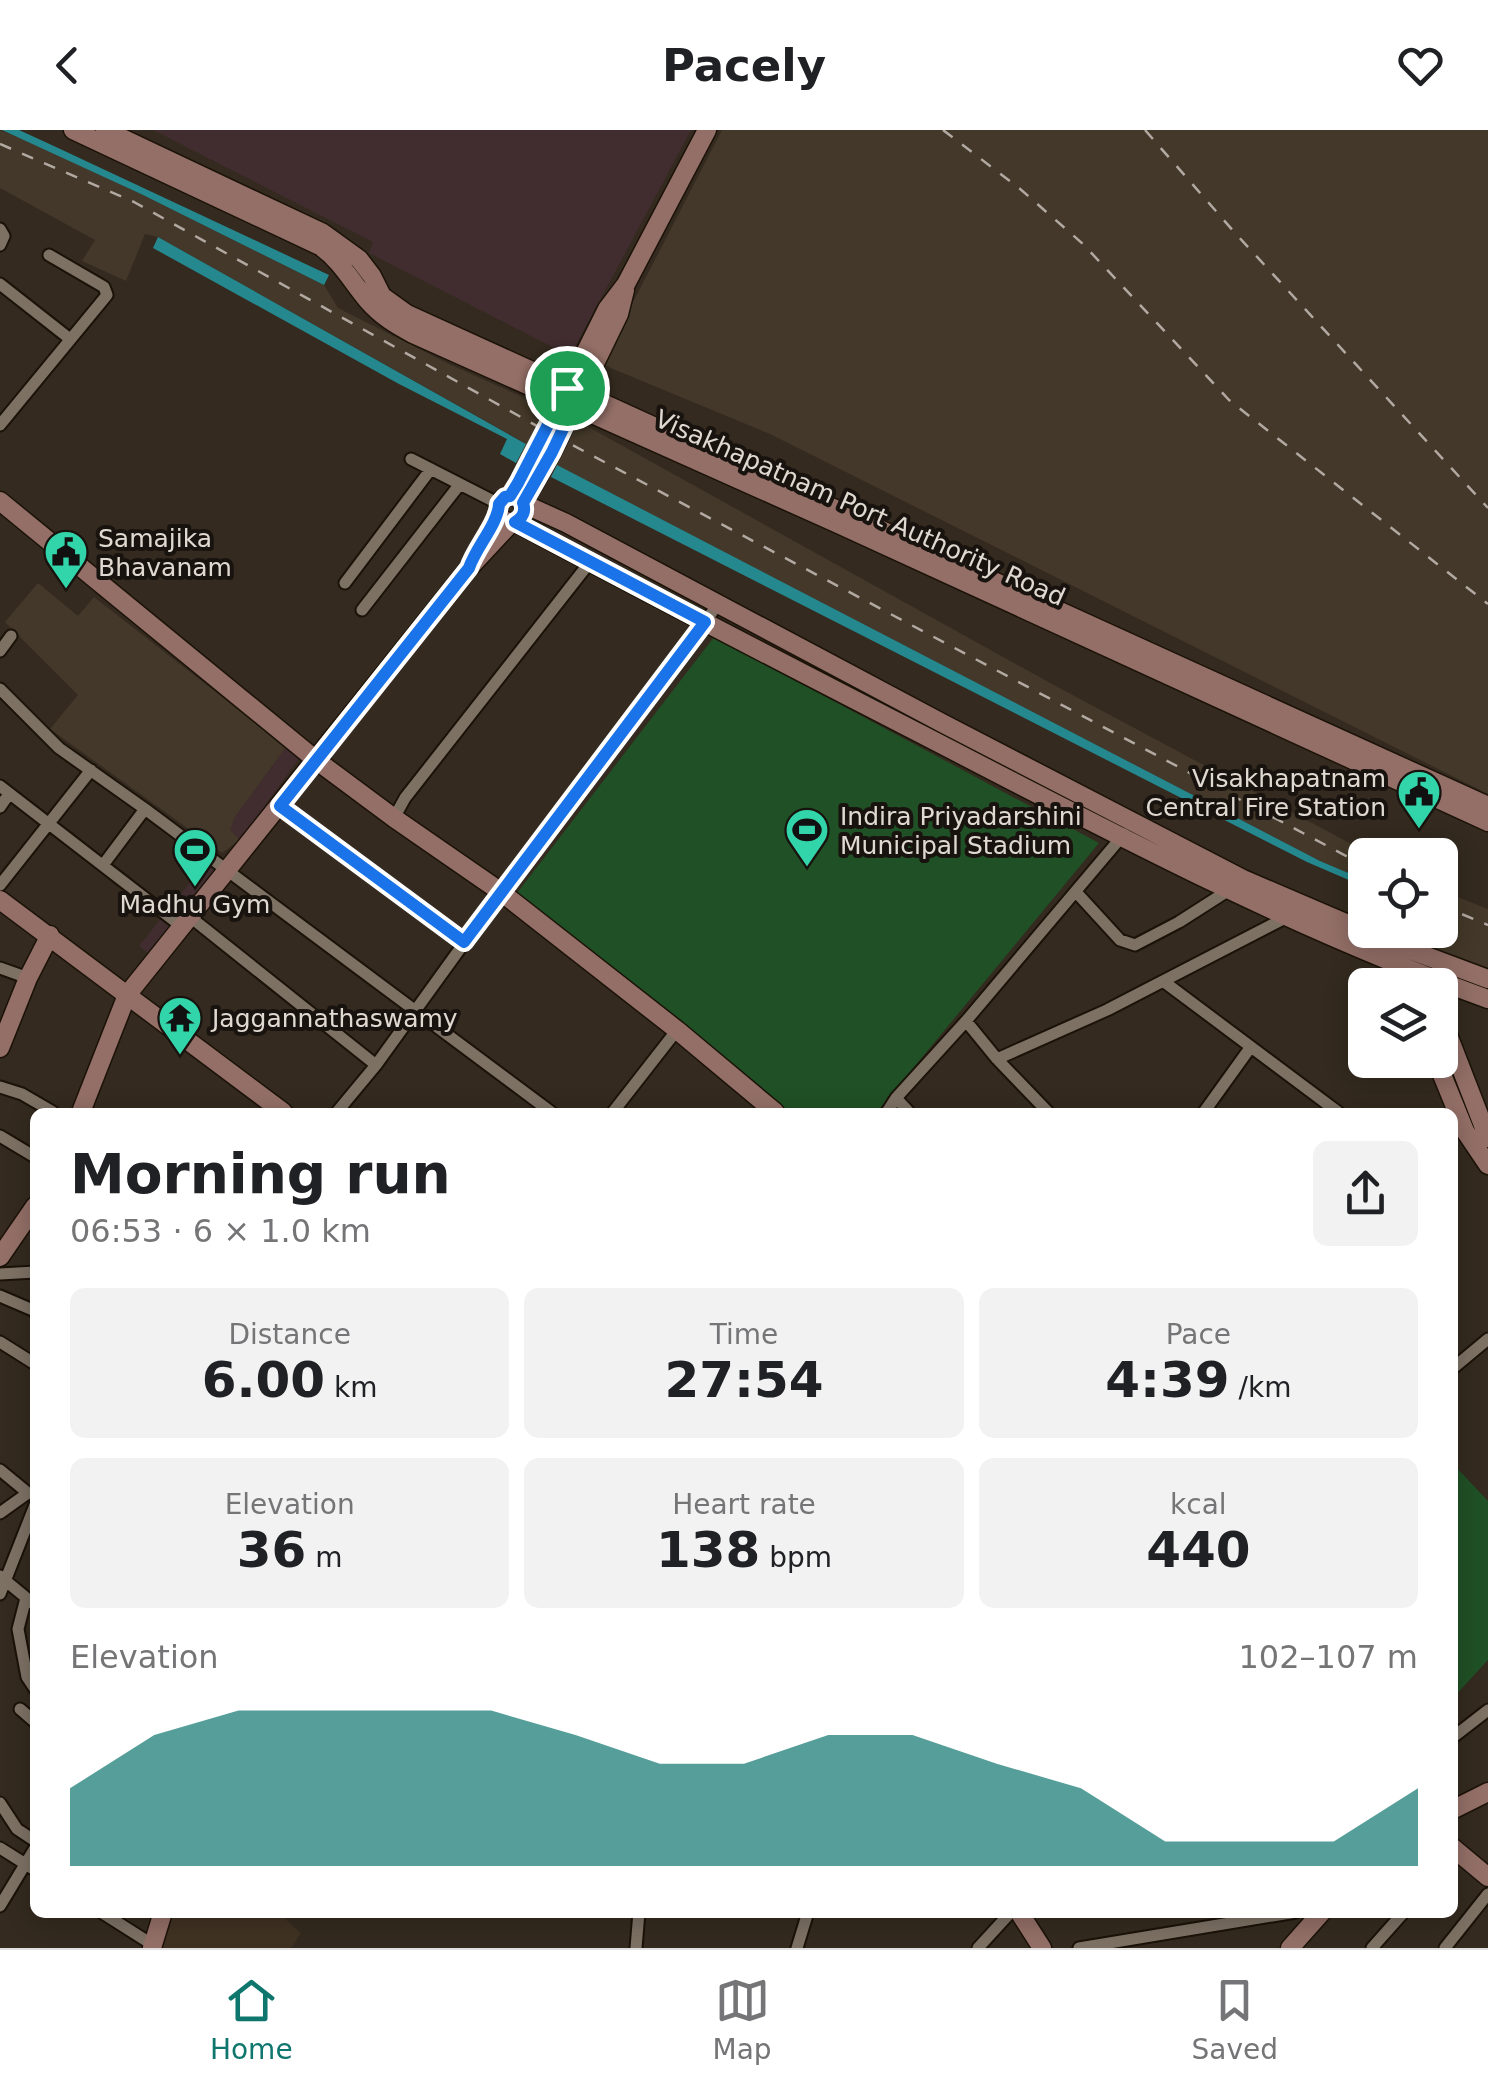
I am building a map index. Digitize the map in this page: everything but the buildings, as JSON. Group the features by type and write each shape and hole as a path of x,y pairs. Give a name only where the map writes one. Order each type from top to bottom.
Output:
{"main road":[{"name":"Visakhapatnam Port Authority Road","path":"73,130 320,246 376,309 397,326 570,397 1488,806"},
{"name":"Visakhapatnam Port Authority Road","path":"105,130 313,227 359,259 382,296 396,307 570,397 1488,822"},
{"path":"82,1108 127,995 469,568 474,553 511,509 532,459 619,314 626,284 707,130"},
{"path":"0,501 316,760 501,892 677,1030 766,1108"},
{"path":"511,509 590,562 1122,838 1287,918 1403,968"},
{"path":"511,509 566,523 1242,879 1348,924"},
{"path":"0,900 278,1108"},
{"path":"0,1048 50,935"},
{"path":"1397,948 1399,966"},
{"path":"1406,948 1488,979"},
{"path":"1423,954 1426,968"},
{"path":"1458,990 1488,999"},
{"path":"1446,1078 1488,1164"},
{"path":"1458,1078 1471,1126 1488,1138"},
{"path":"0,1257 30,1213"},
{"path":"1458,1807 1488,1792"},
{"path":"1458,1852 1488,1876"},
{"path":"153,1947 161,1918"},
{"path":"1023,1918 1043,1947"},
{"path":"1290,1948 1317,1918"}],"street":[{"path":"0,229 4,236 0,246"},
{"path":"0,425 107,292 49,254"},
{"path":"0,284 70,339"},
{"path":"411,458 511,509"},
{"path":"344,583 431,469"},
{"path":"362,610 460,484"},
{"path":"394,818 405,798 590,562"},
{"path":"340,1108 719,604"},
{"path":"0,650 11,636"},
{"path":"0,690 59,748 546,1108"},
{"path":"0,885 91,770"},
{"path":"0,807 5,790 376,1065"},
{"path":"280,806 464,942"},
{"path":"103,865 145,809"},
{"path":"889,1108 1132,822"},
{"path":"1076,892 1120,940 1135,945 1229,890"},
{"path":"997,1059 1107,1010 1287,918 1302,905"},
{"path":"0,968 28,978"},
{"path":"1163,981 1332,1108"},
{"path":"966,1021 1044,1108"},
{"path":"616,1108 677,1030"},
{"path":"1207,1108 1250,1048"},
{"path":"0,1087 46,1108"},
{"path":"896,1098 905,1108"},
{"path":"0,1136 30,1155"},
{"path":"0,1274 30,1272"},
{"path":"0,1296 30,1309"},
{"path":"1458,1364 1488,1339"},
{"path":"0,1342 30,1361"},
{"path":"0,1470 30,1495"},
{"path":"0,1513 30,1498"},
{"path":"30,1505 2,1584 30,1601"},
{"path":"30,1604 18,1629 30,1681"},
{"path":"20,1708 30,1717"},
{"path":"1458,1733 1488,1710"},
{"path":"0,1803 12,1823 30,1837"},
{"path":"0,1848 30,1867"},
{"path":"0,1906 30,1869"},
{"path":"1445,1948 1488,1894"},
{"path":"110,1918 153,1947"},
{"path":"636,1948 638,1918"},
{"path":"797,1948 806,1918"},
{"path":"978,1948 1006,1918"},
{"path":"1079,1948 1258,1918"},
{"path":"1372,1948 1399,1918"},
{"path":"1113,1948 1124,1939"}],"shaded area":[{"path":"0,130 46,148 324,285 338,308 449,364 585,425 1052,684 1348,842 1348,873 558,466 551,477 516,463 525,443 158,237 145,234 126,281 82,261 95,240 0,188"},
{"path":"153,130 691,130 570,356 369,253 373,242"},
{"path":"722,130 1488,130 1488,794 770,434 601,364"},
{"path":"38,583 78,616 94,597 286,747 235,817 230,830 240,840 222,853 50,729 78,695 5,622"},
{"path":"286,747 300,757 240,840 229,830 235,817"},
{"path":"208,860 219,869 150,955 139,946"},
{"path":"1458,897 1488,909 1488,969 1433,948 1458,948"},
{"path":"172,1918 285,1918 301,1933 291,1948 161,1948"}],"green space":[{"name":"Indira Priyadarshini Municipal Stadium","path":"714,637 1099,843 880,1108 781,1108 517,893"},
{"path":"1458,1469 1488,1501 1488,1660 1458,1693"}],"water":[{"path":"2,130 19,130 329,275 324,285"},
{"path":"158,237 526,444 516,463 500,454 507,439 153,248"},
{"path":"557,465 1348,873 1348,880 1307,862 551,477"}],"railway":[{"path":"943,130 1019,188 1083,244 1229,400 1488,604"},
{"path":"1145,130 1488,508"},
{"path":"0,144 134,202 546,431 1348,857"},
{"path":"1458,912 1488,925"}],"place":[{"name":"Samajika Bhavanam","path":"66,590"},
{"name":"Visakhapatnam Central Fire Station","path":"1419,830"},
{"name":"Indira Priyadarshini Municipal Stadium","path":"807,868"},
{"name":"Madhu Gym","path":"195,888"},
{"name":"Jaggannathaswamy","path":"180,1056"}],"route":[{"path":"567,388 580,393 523,503 522,517 515,522 705,622 464,942 280,806 469,568 501,500 510,496 518,483 567,388"}]}
